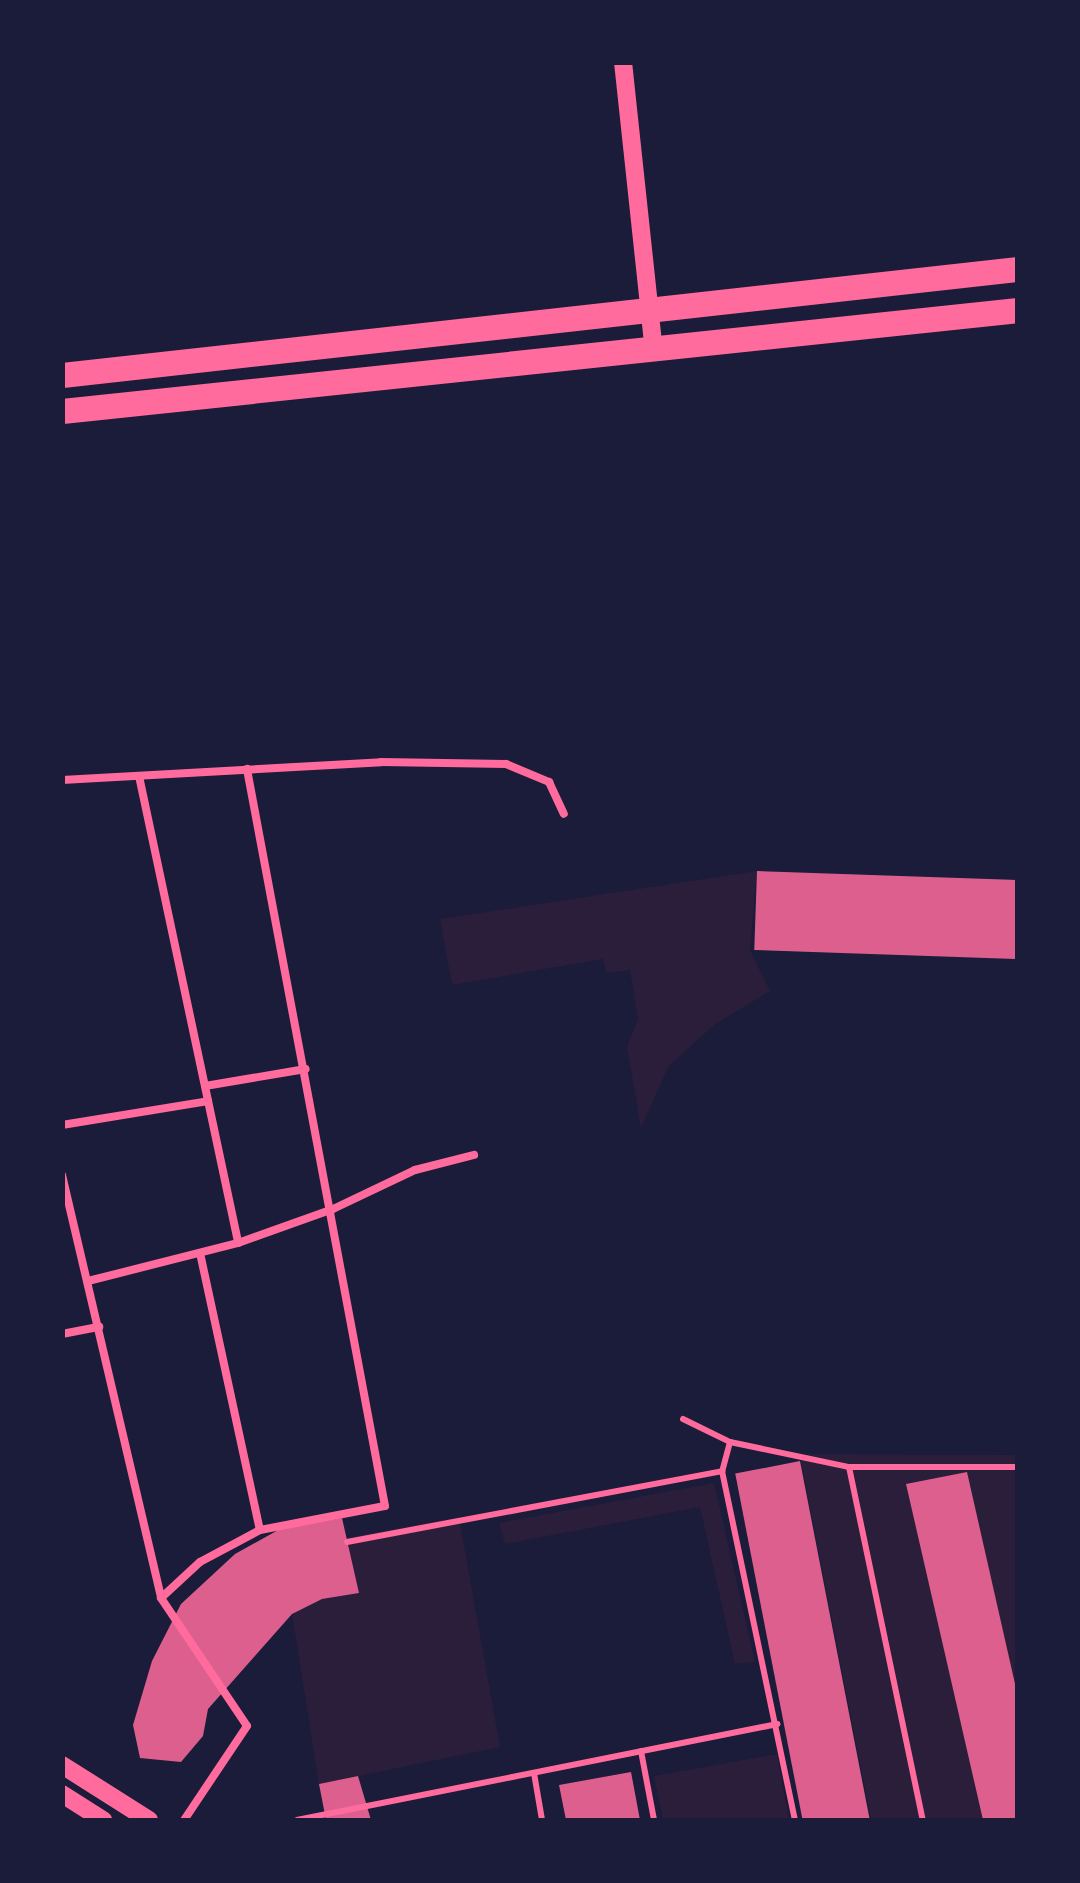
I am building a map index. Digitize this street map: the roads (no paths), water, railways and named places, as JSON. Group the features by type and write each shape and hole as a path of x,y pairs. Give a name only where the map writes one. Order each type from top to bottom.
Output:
{"main road":[{"path":"62,375 1018,269"},
{"path":"62,411 1018,310"}],"street":[{"path":"623,62 654,350"},
{"path":"62,1765 148,1820"},
{"path":"62,1794 103,1820"}],"lane":[{"path":"62,780 247,769 506,764 549,782 564,814"},
{"path":"161,1598 200,1562 260,1530 385,1506 333,1209 247,769"},
{"path":"139,776 238,1243"},
{"path":"205,1086 306,1070"},
{"path":"62,1125 208,1102"},
{"path":"88,1281 238,1243 333,1209 414,1170 474,1156"},
{"path":"63,1181 161,1598 247,1726 184,1820"},
{"path":"200,1253 260,1530"},
{"path":"62,1334 98,1327"}]}
